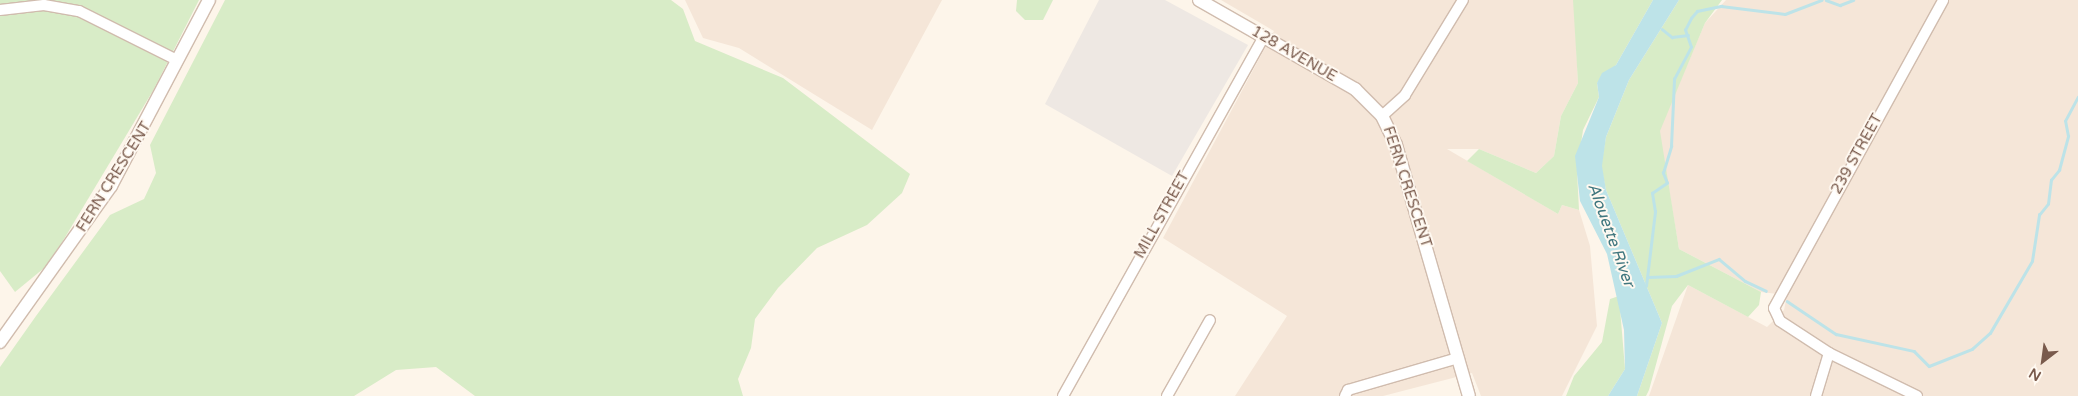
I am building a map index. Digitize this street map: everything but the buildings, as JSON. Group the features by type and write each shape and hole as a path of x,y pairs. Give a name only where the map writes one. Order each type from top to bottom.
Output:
{"street":[{"name":"FERN CRESCENT","path":"0,342 111,186 209,0"},
{"name":"128 AVENUE","path":"1200,0 1354,89 1382,116"},
{"name":"FERN CRESCENT","path":"1463,0 1405,95 1382,116 1396,145 1469,396"},
{"name":"239 STREET","path":"1828,353 1780,320 1774,308 1943,0"},
{"path":"0,10 44,5 79,11 177,60"},
{"name":"MILL STREET","path":"1065,395 1264,36"},
{"path":"1167,396 1210,320"},
{"path":"1816,396 1828,353 1917,396"},
{"path":"1345,396 1348,390 1458,358"}],"shaded area":[{"path":"685,0 942,0 872,130 739,48 703,38"},
{"path":"1099,0 1165,0 1248,45 1172,176 1045,104"},
{"path":"1221,0 1574,0 1578,83 1561,116 1554,156 1536,173 1479,149 1447,149 1558,214 1562,205 1579,210 1590,246 1597,326 1562,396 1481,396 1472,373 1383,396 1235,396 1287,316 1163,238 1274,31"},
{"path":"1726,0 2078,0 2078,396 1649,396 1688,285 1767,327 1784,310 1787,295 1761,292 1679,249 1659,131 1705,23"}],"green space":[{"path":"0,0 199,0 154,89 49,264 15,292 0,271"},
{"path":"225,0 671,0 683,9 695,41 783,78 910,174 902,193 867,225 817,248 778,288 755,319 751,348 738,379 743,396 475,396 436,367 396,370 354,396 0,396 0,367 36,316 110,215 144,199 156,173 150,145"},
{"path":"1017,0 1053,0 1043,20 1025,20 1016,11"},
{"path":"1573,0 1653,0 1616,65 1597,83 1599,97 1583,130 1577,171 1579,210 1562,205 1558,214 1467,161 1479,149 1536,173 1554,156 1561,116 1578,83"},
{"path":"1679,0 1722,0 1705,23 1660,131 1679,249 1761,292 1759,305 1748,317 1688,285 1672,306 1649,390 1646,396 1637,396 1662,323 1606,190 1601,166 1606,137 1629,80"},
{"path":"1619,296 1625,369 1608,396 1566,396 1574,376 1602,342 1610,299"}],"water":[{"name":"Alouette River","path":"1653,0 1679,0 1629,80 1606,137 1602,166 1606,190 1662,323 1637,396 1608,396 1625,369 1624,330 1607,254 1580,201 1575,156 1599,97 1597,83 1602,73 1616,65"}],"waterway":[{"name":"Alouette River","path":"1646,286 1655,212 1652,193 1667,183 1663,173 1671,146 1674,79 1691,47 1685,30 1691,18 1697,11 1721,6 1785,14 1821,0"},
{"path":"1826,0 1840,5 1853,0"},
{"path":"1662,29 1672,37 1688,35"},
{"path":"1787,301 1836,334 1914,351 1929,366 1972,349 1990,333 2032,261 2039,215 2048,204 2051,180 2059,170 2068,136 2065,121 2078,97"},
{"path":"1648,277 1676,276 1719,259 1745,281 1766,291"}]}
